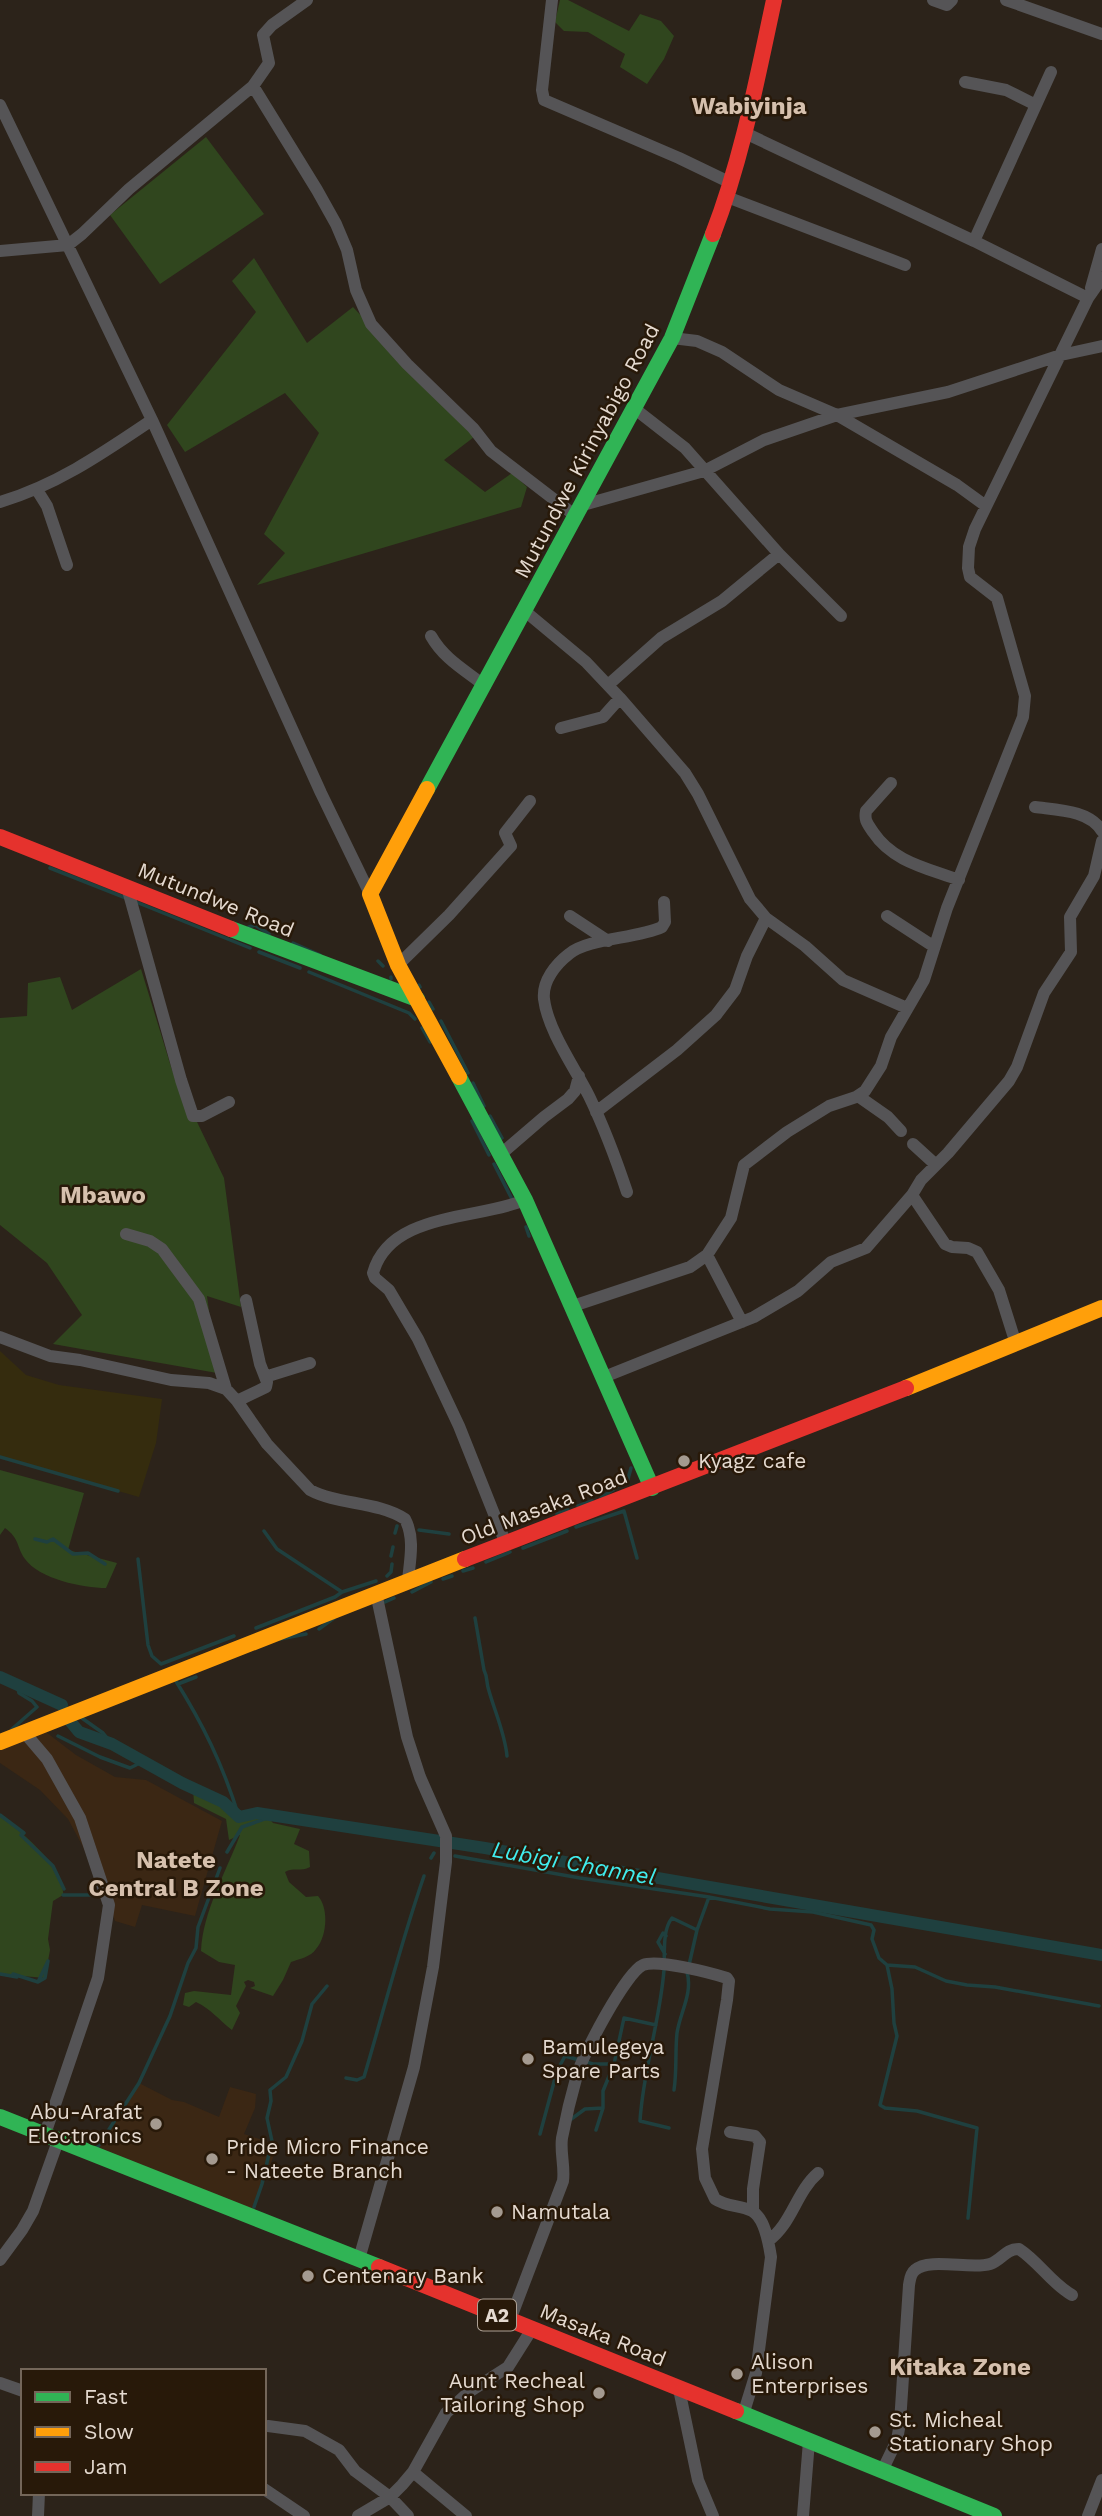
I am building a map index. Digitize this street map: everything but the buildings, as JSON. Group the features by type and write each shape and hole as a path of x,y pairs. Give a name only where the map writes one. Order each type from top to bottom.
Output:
{"main road":[{"name":"Mutundwe Kirinyabigo Road","path":"370,894 526,612 672,338 729,190 745,133 774,0"},
{"name":"Mutundwe Road","path":"0,837 314,962 416,999"},
{"path":"370,894 398,965 525,1200 652,1488"},
{"name":"Old Masaka Road","path":"0,1742 376,1592 652,1488 1102,1308"},
{"name":"Masaka Road","path":"0,2117 883,2469 994,2516"}],"street":[{"path":"0,251 68,245 129,189 253,86 269,63 263,35 272,25 307,0"},
{"path":"552,0 543,70 544,100 680,158 729,190 905,265"},
{"path":"933,0 947,5 952,0"},
{"path":"1006,0 1102,34"},
{"path":"974,241 1051,72"},
{"path":"965,82 1006,90 1036,104"},
{"path":"253,86 335,224 347,250 356,290 371,324 407,364 473,428 491,451 580,511 704,471 764,440 837,415 948,392 1061,355 1102,346"},
{"path":"0,104 152,420 370,894"},
{"path":"745,133 1088,298"},
{"path":"573,1306 672,1274 690,1267 707,1255 731,1218 744,1165 768,1144 829,1106 865,1091 881,1066 891,1037 924,980 933,946 1023,718 1025,696 997,598 970,577 969,547 986,506 1088,298 1102,249"},
{"path":"1088,298 1102,278"},
{"path":"672,338 697,341 709,346 779,390 837,415 957,485 986,506"},
{"path":"635,410 685,448 779,554 841,616"},
{"path":"0,502 37,490 100,456 152,420"},
{"path":"37,490 47,506 67,565"},
{"path":"608,685 660,638 731,594 779,554"},
{"path":"526,612 586,662 685,773 750,899 766,918 805,946 843,981 907,1008"},
{"path":"431,636 439,650 454,665 485,686"},
{"path":"561,728 603,717 620,698"},
{"path":"891,783 866,811 866,823 882,845 910,864 959,880"},
{"path":"398,965 502,859 511,846 505,833 530,801"},
{"path":"1035,807 1073,812 1096,821 1102,831"},
{"path":"604,1377 742,1322 798,1291 831,1262 866,1248 912,1195 921,1180 1010,1081 1044,993 1070,952 1070,917 1094,876 1102,841"},
{"path":"127,887 181,1080 194,1115 202,1116 229,1102"},
{"path":"627,1192 596,1112 547,1011 544,999 546,980 568,954 575,950 594,943 662,928 664,902"},
{"path":"570,916 608,941"},
{"path":"887,916 933,946"},
{"path":"596,1112 677,1050 716,1015 734,990 766,918"},
{"path":"501,1154 568,1099 575,1091 579,1076"},
{"path":"858,1096 888,1117 901,1131"},
{"path":"913,1144 936,1165"},
{"path":"912,1195 945,1244 977,1252 999,1290 1016,1344"},
{"path":"506,1544 459,1426 418,1339 389,1290 373,1273 390,1244 411,1229 500,1209 525,1200"},
{"path":"126,1234 150,1241 162,1249 199,1299 226,1390"},
{"path":"707,1255 742,1322"},
{"path":"237,1401 266,1387 268,1382 246,1300"},
{"path":"0,1337 50,1356 171,1380 209,1383 226,1390 237,1401 267,1444 310,1490 405,1519 411,1544 408,1580"},
{"path":"265,1377 310,1363"},
{"path":"359,2259 414,2067 444,1894 446,1841 407,1737 376,1592"},
{"path":"0,2260 23,2230 33,2211 51,2138 98,1978 109,1905 80,1818 47,1759 24,1732"},
{"path":"510,2320 563,2181 565,2167 561,2141 577,2073 608,2011 627,1982 642,1966 657,1963 670,1965 723,1977 729,1981 701,2161 705,2178 715,2199 733,2207 753,2211"},
{"path":"730,2132 755,2136 760,2142 753,2189 753,2211 768,2241 770,2273 756,2373 743,2415"},
{"path":"768,2241 783,2226 808,2182 818,2173"},
{"path":"883,2469 897,2440 900,2423 909,2286 913,2272 930,2266 990,2264 1010,2250 1018,2249 1042,2268 1056,2285 1072,2295"},
{"path":"358,2516 390,2497 412,2472 446,2413 470,2392 508,2367 532,2329"},
{"path":"0,2383 21,2390"},
{"path":"679,2389 698,2480 713,2516"},
{"path":"268,2426 305,2431 339,2450 355,2471 390,2497 408,2516"},
{"path":"803,2516 809,2441"},
{"path":"412,2472 466,2516"},
{"path":"1088,2516 1102,2480"},
{"path":"266,2490 304,2516"},
{"path":"38,2516 39,2495"}],"shaded area":[{"path":"46,1732 76,1755 115,1777 146,1780 222,1821 195,1916 142,1905 135,1927 115,1921 103,1884 68,1819 40,1790 0,1763 0,1749"},
{"path":"139,2083 172,2100 184,2102 219,2117 230,2087 256,2094 255,2108 244,2134 278,2145 252,2211 98,2147"}],"green space":[{"path":"560,0 568,0 629,31 640,14 661,21 674,36 664,59 647,84 620,67 625,54 588,32 564,31 555,22"},
{"path":"206,137 264,214 160,284 110,215"},
{"path":"254,258 307,343 353,307 474,437 444,460 485,492 512,473 527,487 521,507 257,585 285,553 264,534 319,433 285,393 185,452 167,425 256,312 232,281"},
{"path":"141,969 172,1070 224,1178 241,1307 207,1296 217,1373 53,1344 82,1315 47,1263 0,1225 0,1018 27,1016 28,983 60,977 72,1010"},
{"path":"0,1470 84,1493 68,1550 117,1563 106,1588 74,1584 40,1572 25,1559 10,1532 5,1528 0,1535"},
{"path":"193,1789 223,1802 239,1817 265,1814 273,1823 300,1829 294,1844 309,1851 310,1867 285,1872 289,1882 306,1897 318,1896 324,1908 324,1930 320,1944 311,1954 291,1962 273,1996 250,1988 255,1986 254,1982 244,1982 246,1986 236,2006 240,2013 232,2030 211,2011 196,2002 189,2007 183,2005 185,1993 194,1991 231,1995 235,1965 219,1962 201,1951 211,1906 240,1835 229,1840 226,1819 194,1803"},
{"path":"0,1815 50,1862 62,1884 63,1895 53,1901 45,1978 0,1974"}],"sand":[{"path":"0,1351 26,1375 59,1385 162,1399 156,1443 139,1497 0,1457"}],"waterway":[{"path":"50,868 126,898"},
{"path":"136,902 250,948"},
{"path":"249,927 255,925 269,934"},
{"path":"293,943 320,955"},
{"path":"259,952 300,968"},
{"path":"378,961 383,966"},
{"path":"309,972 409,1013 415,1019"},
{"path":"429,1002 433,1009"},
{"path":"441,1021 468,1073"},
{"path":"422,1028 430,1042"},
{"path":"473,1083 484,1106"},
{"path":"490,1116 502,1138"},
{"path":"472,1121 489,1155"},
{"path":"494,1164 512,1199"},
{"path":"526,1227 529,1236"},
{"path":"0,1457 118,1491"},
{"path":"601,1498 628,1479 631,1468"},
{"path":"578,1506 592,1501"},
{"path":"557,1514 568,1510"},
{"path":"576,1527 624,1511 637,1558"},
{"path":"395,1533 397,1526"},
{"path":"419,1530 449,1534"},
{"path":"264,1531 277,1549 342,1592 376,1581"},
{"path":"523,1548 567,1531"},
{"path":"35,1539 47,1542 53,1539 73,1554 88,1553 105,1564"},
{"path":"391,1556 393,1547"},
{"path":"486,1562 510,1552"},
{"path":"138,1559 148,1645 152,1656 161,1664 234,1636"},
{"path":"387,1576 391,1572 392,1564"},
{"path":"463,1571 473,1568"},
{"path":"443,1579 452,1576"},
{"path":"412,1592 431,1582"},
{"path":"256,1628 342,1592"},
{"path":"385,1602 394,1598"},
{"path":"319,1629 334,1618"},
{"path":"475,1618 488,1688 507,1756"},
{"path":"280,1639 306,1634"},
{"name":"Lubigi Channel","path":"0,1677 62,1705"},
{"path":"178,1684 196,1677"},
{"path":"174,1678 211,1745 239,1817"},
{"path":"12,1729 37,1707 19,1693 17,1685"},
{"path":"79,1716 103,1733 112,1744"},
{"name":"Lubigi Channel","path":"70,1721 79,1732 112,1744 182,1783 223,1802 239,1817 257,1813 485,1848 1102,1955"},
{"path":"58,1736 100,1757 130,1768 142,1762"},
{"path":"0,1815 24,1833 21,1835 53,1866 64,1889"},
{"path":"227,1852 242,1827 273,1816"},
{"path":"431,1858 434,1853"},
{"path":"455,1856 770,1909 813,1912 871,1925 874,1930 872,1939 879,1958 887,1965 915,1967 946,1981 1099,2006"},
{"path":"97,2148 139,2083 170,2016 188,1963 196,1948 198,1927 220,1868"},
{"path":"346,2078 357,2080 364,2077 424,1876"},
{"path":"63,1895 94,1895"},
{"path":"689,1965 697,1930 709,1897"},
{"path":"669,2128 640,2121 644,2083 662,1989 669,1923 672,1918 697,1930"},
{"path":"665,1954 658,1942 663,1933 666,1936"},
{"path":"0,1974 17,1977 13,1974 38,1982 45,1978 48,1961 38,1982"},
{"path":"887,1965 897,2036 880,2105 885,2108 917,2111 977,2128 968,2218"},
{"path":"674,2090 677,2033 687,1995 687,1972"},
{"path":"254,2207 272,2141 267,2118 271,2101 270,2090 286,2077 302,2041 312,2004 327,1986"},
{"path":"596,2130 603,2108 603,2091 614,2064 624,2018 656,2025"},
{"path":"540,2134 557,2071 565,2056 593,2064 614,2064"},
{"path":"570,2120 585,2109 603,2108"}],"traffic: fast":[{"path":"427,789 672,338 713,234"},
{"path":"231,929 417,999"},
{"path":"459,1077 525,1200 652,1488"},
{"path":"0,2117 379,2267"},
{"path":"736,2411 994,2516"}],"traffic: slow":[{"path":"427,789 370,894 398,965 459,1077"},
{"path":"906,1388 1102,1308"},
{"path":"0,1742 465,1559"}],"traffic: jam":[{"path":"713,234 741,148 774,0"},
{"path":"0,837 231,929"},
{"path":"465,1559 906,1388"},
{"path":"379,2267 736,2411"}],"place":[{"name":"Kyagz cafe","path":"684,1461"},
{"name":"Bamulegeya Spare Parts","path":"528,2059"},
{"name":"Abu-Arafat Electronics","path":"156,2124"},
{"name":"Pride Micro Finance - Nateete Branch","path":"212,2159"},
{"name":"Namutala","path":"497,2212"},
{"name":"Centenary Bank","path":"308,2276"},
{"name":"Alison Enterprises","path":"737,2374"},
{"name":"Aunt Recheal Tailoring Shop","path":"599,2393"},
{"name":"St. Micheal Stationary Shop","path":"875,2432"}],"district":[{"name":"Wabiyinja","path":"749,106"},
{"name":"Mbawo","path":"103,1195"},
{"name":"Natete Central B Zone","path":"176,1874"},
{"name":"Kitaka Zone","path":"960,2367"}]}
